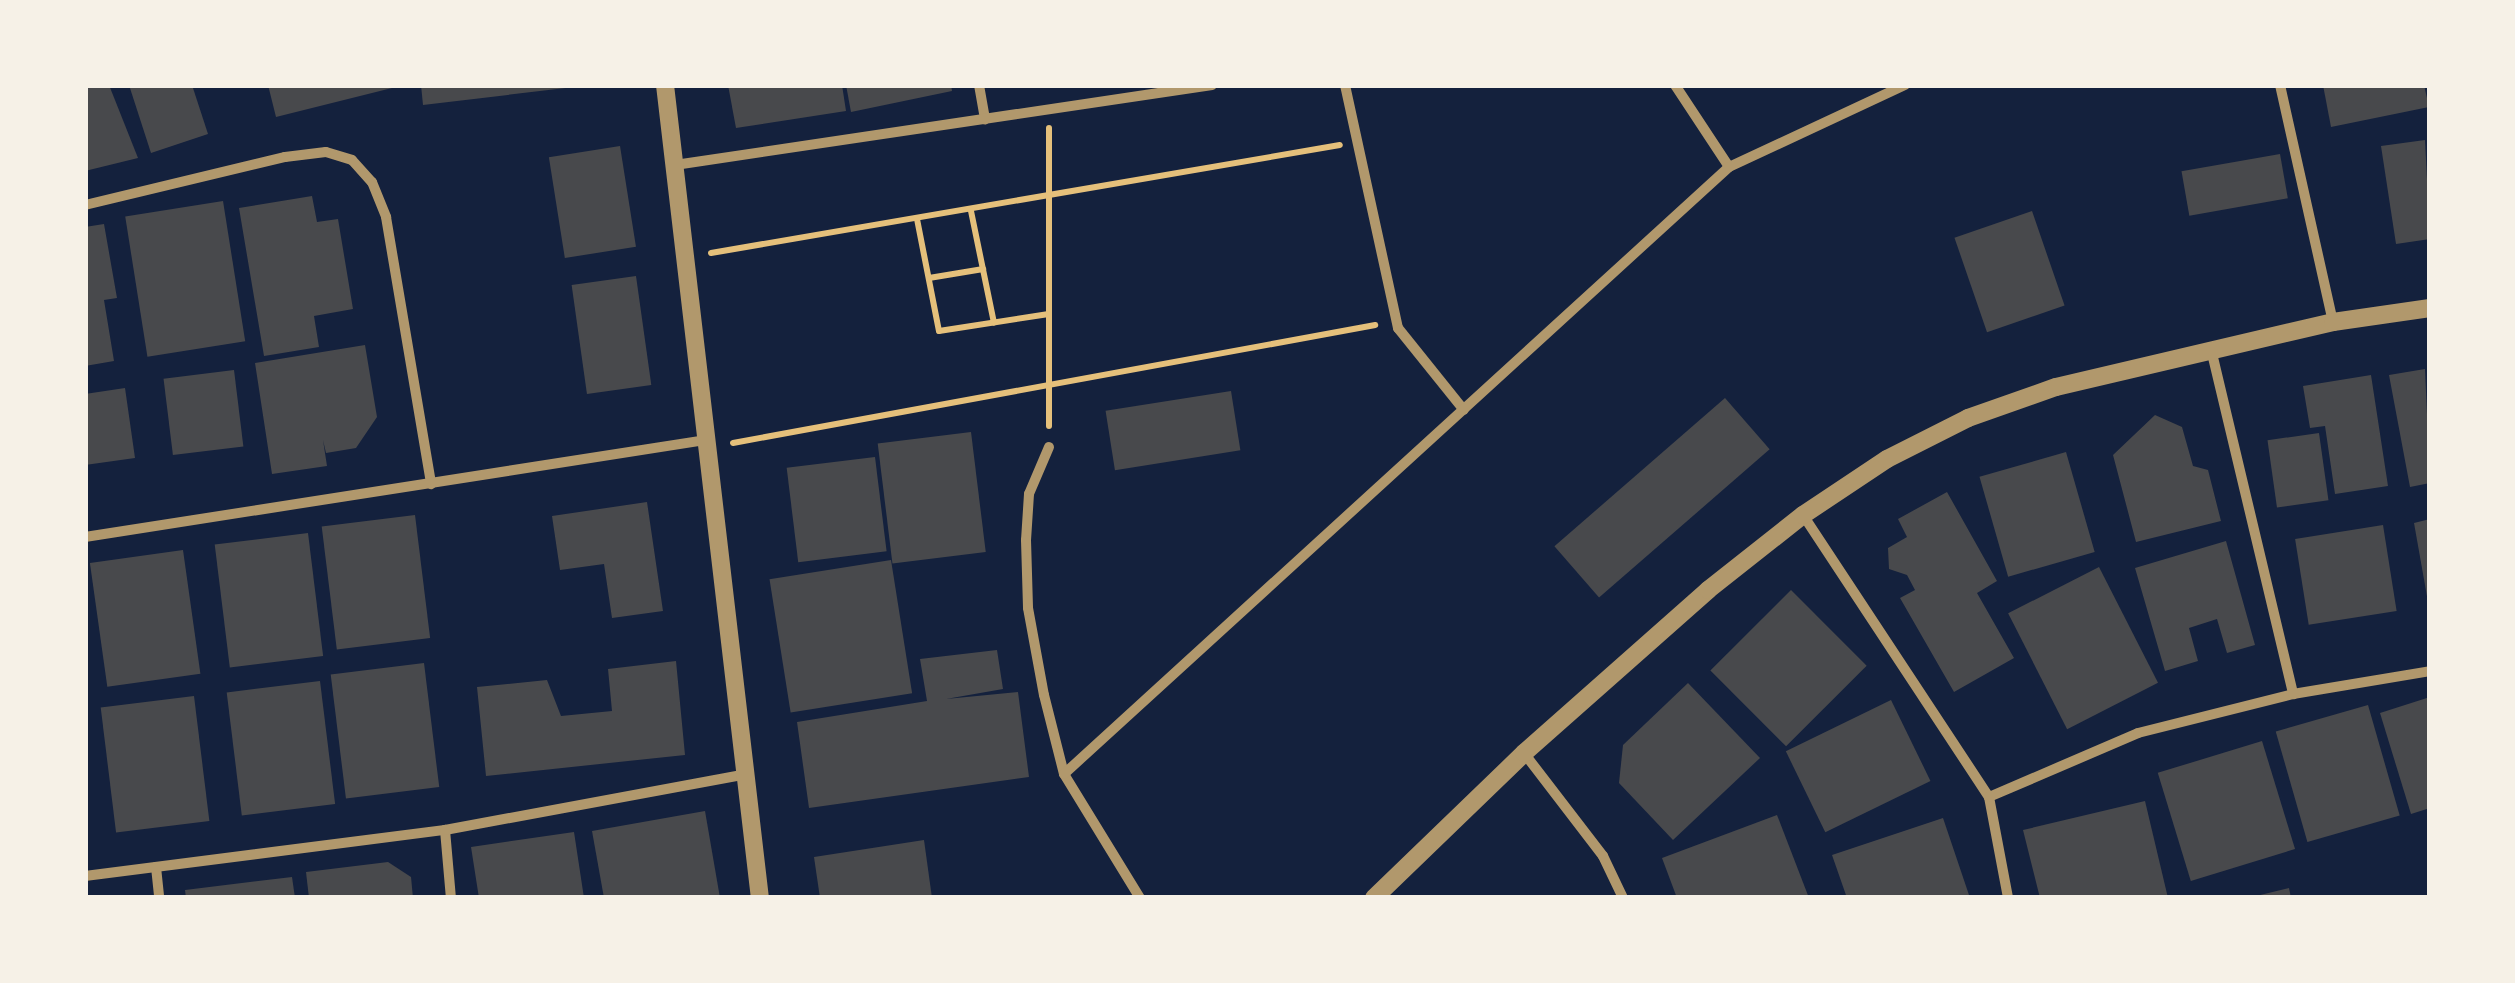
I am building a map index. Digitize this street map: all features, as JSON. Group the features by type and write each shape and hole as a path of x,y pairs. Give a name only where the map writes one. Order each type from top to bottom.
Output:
{"street":[{"path":"665,85 760,898"},
{"path":"979,85 985,119"},
{"path":"675,166 1212,85"},
{"path":"1346,85 1396,321 1464,410"},
{"path":"1674,85 1729,167"},
{"path":"1064,774 1729,167 1905,85"},
{"path":"2280,85 2333,322"},
{"path":"85,206 285,157 326,152 352,160 372,182 386,216 430,484"},
{"path":"1374,898 1524,753 1802,515 1886,459 1968,418 2056,387 2333,322 2430,308"},
{"path":"2211,348 2292,694"},
{"path":"85,537 707,443"},
{"path":"1050,447 1030,494 1028,608 1064,774 1140,898"},
{"path":"1802,515 1990,796 2008,898"},
{"path":"1990,796 2138,733 2292,694 2430,671"},
{"path":"1524,753 1603,856 1623,898"},
{"path":"85,876 445,830 746,774"},
{"path":"445,830 451,898"},
{"path":"156,866 160,898"}],"path":[{"path":"1049,109 1050,447"},
{"path":"686,257 1049,198 1356,142"},
{"path":"971,211 994,323"},
{"path":"918,219 939,331 1049,314"},
{"path":"929,278 983,269"},
{"path":"707,443 1396,321"}],"building":[{"path":"85,85 109,85 138,158 85,171"},
{"path":"129,85 192,85 208,134 151,153"},
{"path":"268,85 400,85 400,86 276,117"},
{"path":"421,85 574,85 574,87 423,105"},
{"path":"728,85 842,85 846,111 736,128"},
{"path":"846,85 951,85 952,91 851,112"},
{"path":"2323,85 2424,85 2429,107 2331,127"},
{"path":"2425,140 2430,239 2396,244 2381,146"},
{"path":"620,146 636,247 565,258 549,157"},
{"path":"2280,154 2288,198 2189,216 2182,171"},
{"path":"312,196 317,222 338,219 353,309 314,316 319,347 264,356 239,208"},
{"path":"223,201 245,341 147,357 125,216"},
{"path":"2032,211 2065,306 1987,332 1954,238"},
{"path":"104,224 117,298 104,300 114,361 85,366 85,227"},
{"path":"636,276 651,385 587,394 572,285"},
{"path":"365,345 377,417 356,448 326,453 323,440 327,466 272,474 255,363"},
{"path":"2425,369 2430,483 2410,487 2389,375"},
{"path":"234,370 243,446 173,455 164,379"},
{"path":"2371,375 2388,486 2335,494 2325,426 2310,428 2303,386"},
{"path":"125,388 135,458 85,465 85,394"},
{"path":"1231,391 1240,450 1115,470 1106,411"},
{"path":"1725,398 1770,449 1599,598 1554,546"},
{"path":"2155,415 2182,427 2193,466 2208,470 2221,521 2136,542 2113,455"},
{"path":"971,432 986,552 892,564 878,443"},
{"path":"2319,433 2328,500 2277,508 2268,440"},
{"path":"2066,452 2095,552 2008,577 1979,477"},
{"path":"875,457 887,551 798,562 787,468"},
{"path":"1947,492 1997,581 1977,593 2014,658 1954,692 1900,598 1915,590 1907,575 1889,569 1888,548 1907,537 1898,519"},
{"path":"647,502 663,611 612,618 604,564 560,570 552,516"},
{"path":"415,515 430,638 337,650 322,526"},
{"path":"2430,519 2430,602 2428,602 2414,523"},
{"path":"2383,525 2397,611 2309,625 2295,539"},
{"path":"308,533 323,656 230,668 215,544"},
{"path":"2226,541 2255,645 2227,653 2217,619 2189,628 2198,661 2165,671 2135,568"},
{"path":"183,550 200,674 107,687 90,563"},
{"path":"891,560 912,693 791,713 770,579"},
{"path":"2099,567 2158,683 2067,729 2008,613"},
{"path":"1791,590 1867,666 1786,746 1710,671"},
{"path":"997,650 1003,689 946,699 1018,692 1029,777 809,808 797,722 927,701 920,659"},
{"path":"676,661 685,755 486,776 477,687 547,680 561,716 612,711 608,669"},
{"path":"424,663 439,787 346,799 331,674"},
{"path":"320,681 335,804 242,816 227,692"},
{"path":"1688,683 1760,758 1673,840 1619,783 1623,745"},
{"path":"194,696 209,821 116,833 101,707"},
{"path":"2430,697 2430,808 2411,814 2380,713"},
{"path":"1891,700 1930,781 1825,832 1786,751"},
{"path":"2368,705 2400,816 2307,842 2276,731"},
{"path":"2262,741 2295,849 2191,881 2158,773"},
{"path":"2145,801 2168,898 2040,898 2023,830"},
{"path":"705,811 720,898 604,898 592,831"},
{"path":"1777,815 1809,898 1677,898 1662,858"},
{"path":"1943,818 1970,898 1847,898 1832,855"},
{"path":"574,832 584,898 479,898 471,847"},
{"path":"924,840 932,898 820,898 814,857"},
{"path":"388,862 411,877 413,898 309,898 306,872"},
{"path":"292,877 295,898 186,898 185,890"},
{"path":"2289,888 2291,898 2252,897"}]}
